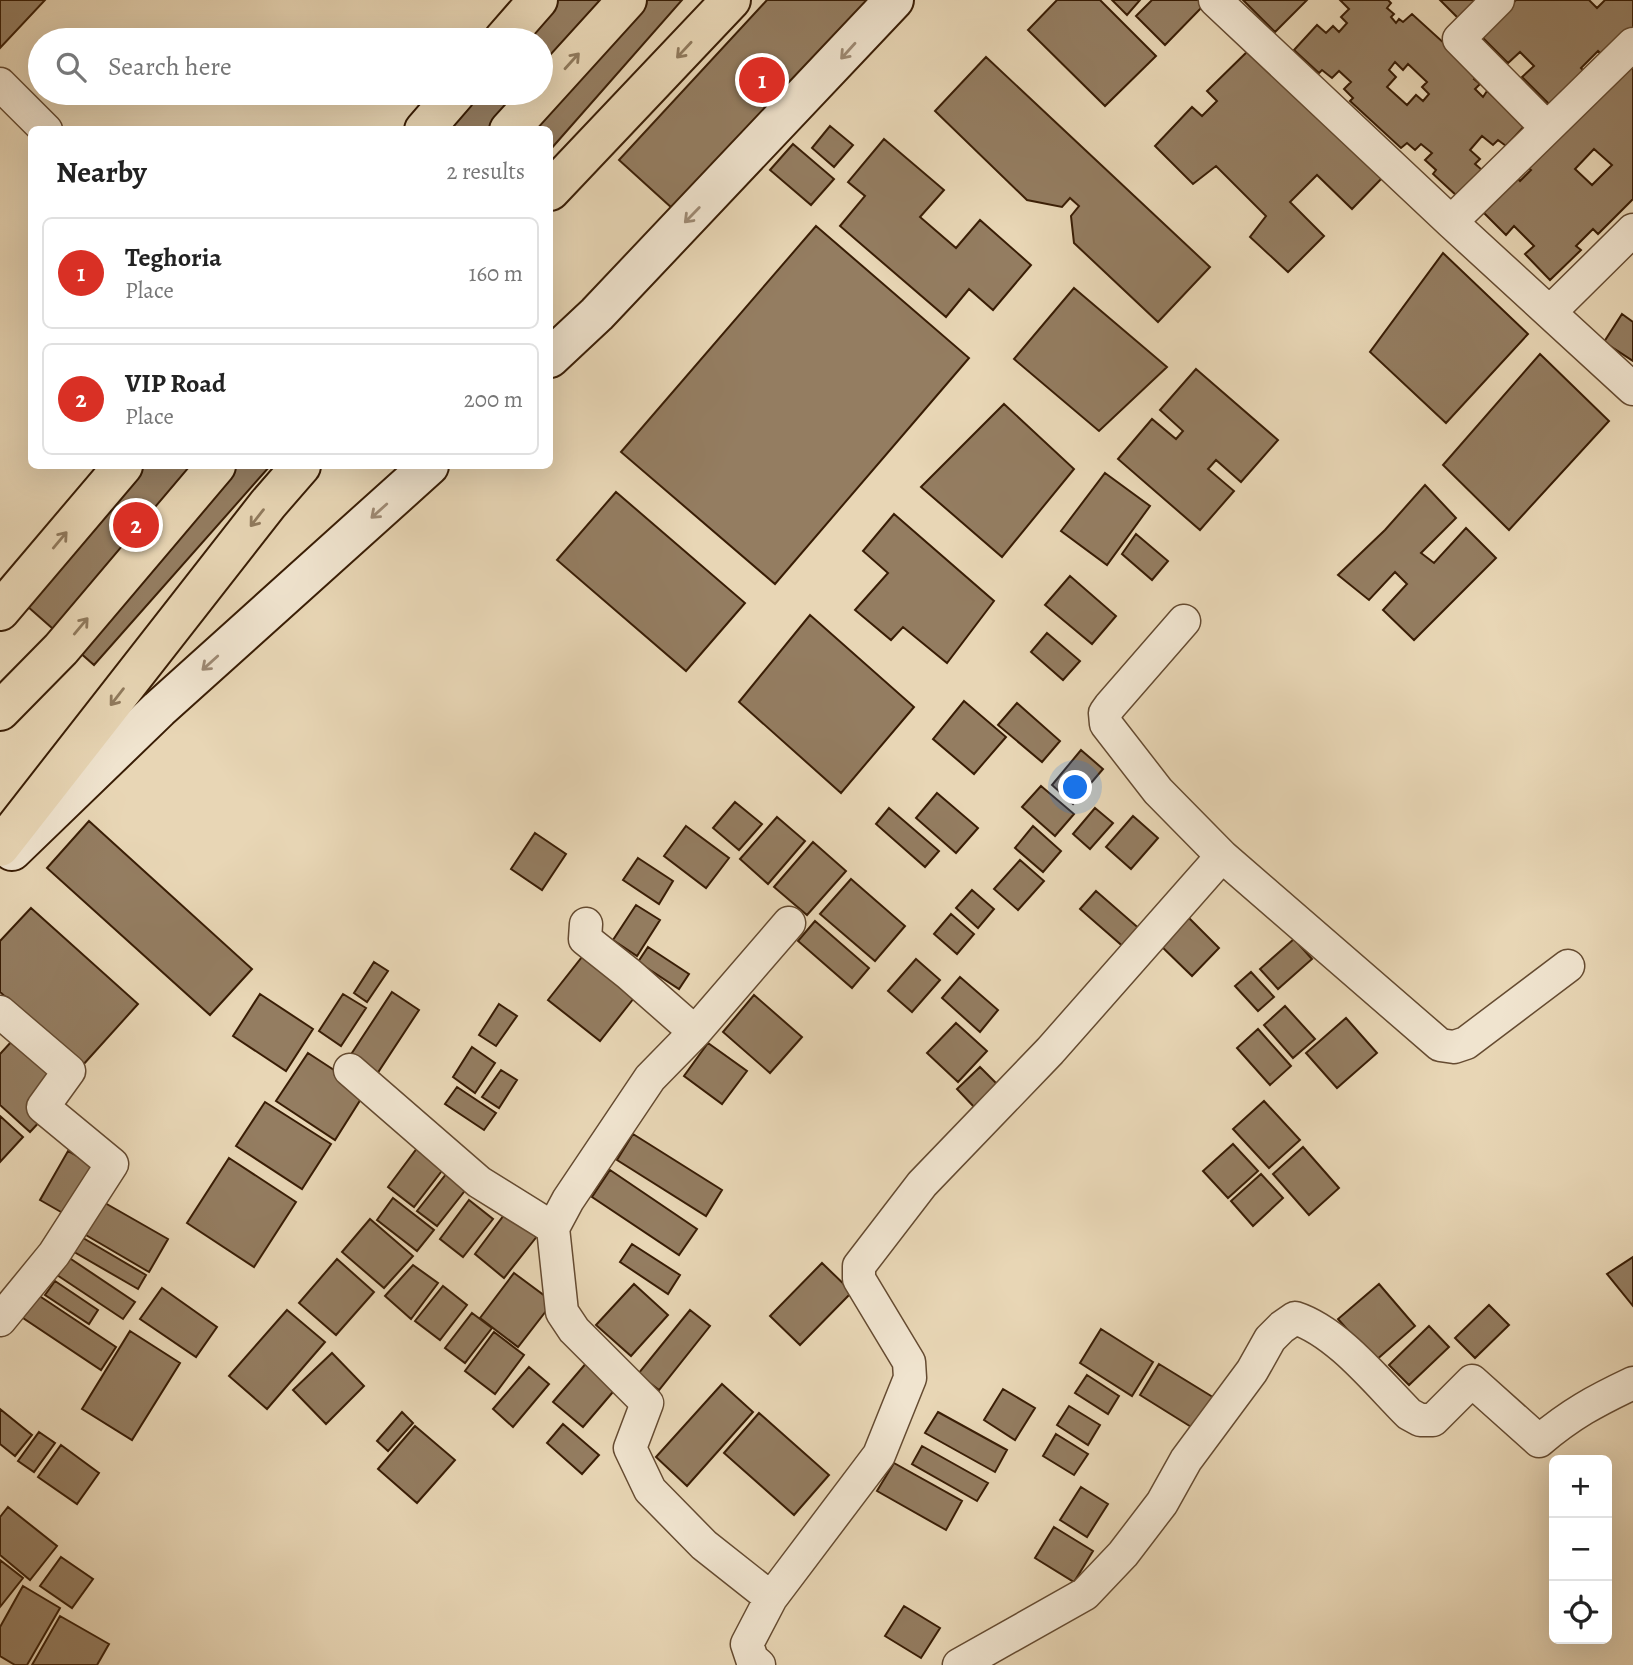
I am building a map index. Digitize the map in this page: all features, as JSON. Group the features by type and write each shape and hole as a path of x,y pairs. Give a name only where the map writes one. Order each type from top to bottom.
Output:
{"main road":[{"path":"514,28 538,0"},
{"path":"553,82 627,0"},
{"path":"553,188 731,0"},
{"path":"427,126 446,105"},
{"path":"513,126 532,105"},
{"path":"0,611 120,469"},
{"path":"0,710 61,649 213,469"},
{"path":"0,847 268,504 298,469"}],"street":[{"path":"553,355 597,314 894,0"},
{"path":"1215,0 1633,389"},
{"path":"1498,0 1459,39 1546,128"},
{"path":"1451,222 1633,44"},
{"path":"0,84 42,126"},
{"path":"1550,312 1633,230"},
{"path":"0,863 159,709 426,469"},
{"path":"1184,621 1110,706 1105,713 1105,724 1158,791 1223,856 1440,1045 1454,1047 1466,1043 1568,966"},
{"path":"759,1665 752,1659 747,1644 771,1598 879,1455 910,1378 909,1362 859,1279 859,1266 922,1184 1050,1051 1223,856"},
{"path":"771,1598 705,1545 650,1490 630,1448 647,1403 574,1330 562,1312 553,1228 568,1200 650,1078 695,1032 789,923"},
{"path":"586,925 585,939 695,1032"},
{"path":"0,1012 69,1071 43,1107 112,1164 54,1254 0,1320"},
{"path":"350,1070 479,1182 553,1228"},
{"path":"958,1665 1085,1594 1123,1555 1162,1503 1186,1460 1252,1371 1270,1339 1282,1326 1295,1318 1308,1322 1333,1340 1409,1414 1420,1420 1433,1420 1472,1381 1539,1441 1568,1417 1633,1383"}],"building":[{"path":"0,0 45,0 0,48"},
{"path":"519,0 682,0 553,147 553,126 408,126 426,105 553,105 553,28 494,28"},
{"path":"767,0 904,0 694,228 619,160"},
{"path":"1057,0 1100,0 1156,56 1105,106 1028,30"},
{"path":"1112,0 1140,0 1127,15"},
{"path":"1152,0 1201,0 1205,4 1165,45 1136,16"},
{"path":"1243,0 1307,0 1275,32"},
{"path":"1340,0 1388,0 1391,3 1387,8 1394,14 1391,17 1396,23 1399,19 1403,22 1412,14 1478,74 1474,79 1480,84 1475,89 1483,97 1487,91 1496,99 1500,95 1529,121 1506,146 1498,140 1493,145 1482,136 1470,150 1480,159 1475,164 1482,170 1457,196 1433,174 1436,170 1425,160 1432,153 1421,144 1415,150 1407,143 1401,148 1350,101 1353,98 1344,89 1351,82 1339,71 1332,78 1322,70 1319,73 1294,50 1317,25 1326,33 1333,26 1339,32 1347,23 1341,17 1349,9","holes":["1395,62 1403,70 1408,64 1427,82 1422,87 1429,94 1423,101 1416,95 1407,105 1387,87 1396,77 1389,70"]},
{"path":"1440,0 1484,0 1462,22"},
{"path":"1516,0 1589,0 1597,8 1605,0 1633,0 1633,32 1606,59 1598,51 1581,68 1589,76 1555,110 1522,77 1534,66 1520,52 1508,63 1480,35"},
{"path":"1253,46 1384,176 1352,209 1317,175 1290,202 1324,236 1288,272 1250,237 1266,216 1216,166 1193,184 1155,146 1192,107 1202,116 1217,101 1207,91"},
{"path":"986,57 1210,267 1158,322 1074,243 1071,216 1079,206 1070,198 1062,207 1027,200 935,111"},
{"path":"1633,57 1633,199 1598,234 1593,229 1576,246 1581,250 1550,280 1525,254 1534,246 1514,226 1506,235 1479,208 1514,175 1520,181 1531,170 1525,165","holes":["1594,149 1612,165 1592,185 1575,169"]},
{"path":"830,126 853,145 834,167 812,148"},
{"path":"884,139 944,190 920,217 956,248 980,220 1031,265 993,310 969,289 946,317 840,226 865,196 848,182"},
{"path":"793,144 834,179 811,205 770,170"},
{"path":"816,226 969,358 775,584 621,452"},
{"path":"1443,253 1528,334 1446,423 1370,352"},
{"path":"1074,288 1167,367 1099,431 1014,359"},
{"path":"1622,314 1633,322 1633,361 1604,342"},
{"path":"1540,354 1609,421 1509,530 1443,465"},
{"path":"1196,369 1278,440 1241,482 1216,460 1208,469 1234,491 1200,530 1118,459 1152,419 1176,439 1183,431 1160,410"},
{"path":"1004,404 1074,469 1002,557 921,487"},
{"path":"104,469 267,469 94,665 2,584"},
{"path":"1105,473 1150,506 1107,565 1061,531"},
{"path":"1425,485 1456,518 1421,553 1434,563 1466,528 1496,558 1414,640 1383,610 1407,584 1395,572 1369,600 1338,575 1385,530"},
{"path":"616,492 745,603 686,671 557,560"},
{"path":"894,514 994,601 947,663 903,627 891,640 855,610 888,573 863,551"},
{"path":"1136,534 1168,561 1152,580 1122,554"},
{"path":"1070,576 1116,616 1092,644 1045,605"},
{"path":"810,615 914,707 841,793 739,702"},
{"path":"1047,633 1080,661 1063,680 1031,652"},
{"path":"964,701 1006,737 974,774 933,739"},
{"path":"1017,703 1060,741 1042,762 998,725"},
{"path":"1081,750 1103,769 1073,804 1052,785"},
{"path":"1041,786 1074,814 1055,836 1022,807"},
{"path":"937,793 978,828 956,853 916,818"},
{"path":"735,802 762,824 739,850 713,828"},
{"path":"889,808 939,851 925,867 876,824"},
{"path":"1095,808 1113,823 1090,849 1073,834"},
{"path":"1133,816 1158,838 1131,869 1106,847"},
{"path":"777,817 805,841 768,884 740,859"},
{"path":"89,821 252,969 210,1015 47,868"},
{"path":"686,826 729,858 706,888 664,856"},
{"path":"1033,826 1061,851 1043,872 1015,848"},
{"path":"535,833 566,854 542,890 511,869"},
{"path":"813,842 846,871 807,915 774,887"},
{"path":"638,858 673,881 659,904 623,880"},
{"path":"1020,860 1044,881 1018,910 994,889"},
{"path":"851,879 905,926 875,961 820,914"},
{"path":"972,890 994,909 978,928 956,908"},
{"path":"1096,891 1142,931 1126,949 1080,909"},
{"path":"636,905 660,920 637,956 613,940"},
{"path":"31,908 138,1004 82,1066 0,992 0,941"},
{"path":"951,914 974,934 957,954 934,934"},
{"path":"1187,916 1219,948 1192,976 1159,944"},
{"path":"815,921 869,968 852,988 798,941"},
{"path":"1294,939 1312,959 1278,989 1260,969"},
{"path":"648,947 689,974 679,989 638,962"},
{"path":"582,957 634,998 600,1041 548,1000"},
{"path":"916,959 940,980 912,1012 888,991"},
{"path":"374,962 388,971 367,1002 354,993"},
{"path":"1251,972 1274,997 1258,1011 1235,986"},
{"path":"960,977 998,1010 980,1032 942,998"},
{"path":"392,992 419,1010 375,1077 348,1059"},
{"path":"260,994 313,1029 286,1071 233,1036"},
{"path":"343,994 366,1008 341,1046 319,1031"},
{"path":"754,995 802,1037 770,1073 723,1032"},
{"path":"499,1004 517,1016 496,1046 479,1035"},
{"path":"1285,1006 1315,1039 1293,1058 1264,1025"},
{"path":"1346,1018 1377,1053 1337,1088 1306,1053"},
{"path":"956,1023 987,1051 958,1082 927,1053"},
{"path":"24,1028 80,1078 30,1132 0,1105 0,1054"},
{"path":"1258,1029 1291,1066 1270,1085 1237,1048"},
{"path":"708,1043 747,1071 722,1104 684,1076"},
{"path":"472,1047 495,1063 475,1093 453,1077"},
{"path":"308,1053 366,1091 335,1140 276,1101"},
{"path":"980,1067 1000,1087 977,1110 957,1089"},
{"path":"501,1070 517,1080 499,1108 482,1097"},
{"path":"457,1087 496,1113 484,1130 445,1104"},
{"path":"1264,1101 1300,1140 1269,1168 1233,1129"},
{"path":"265,1102 331,1144 302,1189 236,1146"},
{"path":"0,1116 23,1137 0,1162"},
{"path":"633,1134 722,1190 706,1216 617,1160"},
{"path":"424,1139 451,1159 414,1207 388,1187"},
{"path":"1233,1144 1258,1171 1228,1198 1203,1171"},
{"path":"1303,1147 1339,1188 1309,1215 1273,1174"},
{"path":"68,1151 103,1171 75,1220 40,1200"},
{"path":"229,1158 296,1202 254,1267 187,1223"},
{"path":"610,1170 697,1229 679,1255 592,1197"},
{"path":"447,1173 467,1188 437,1226 417,1211"},
{"path":"1261,1174 1283,1198 1253,1226 1231,1201"},
{"path":"393,1198 434,1230 417,1251 377,1220"},
{"path":"98,1199 168,1239 149,1272 79,1231"},
{"path":"469,1200 493,1219 463,1257 440,1239"},
{"path":"507,1211 538,1235 504,1278 475,1254"},
{"path":"370,1219 413,1256 384,1288 342,1252"},
{"path":"78,1235 146,1275 138,1289 69,1249"},
{"path":"632,1244 680,1275 668,1294 620,1262"},
{"path":"62,1253 135,1302 123,1319 51,1271"},
{"path":"1633,1257 1633,1306 1607,1274"},
{"path":"337,1259 374,1292 336,1335 299,1303"},
{"path":"822,1263 852,1292 800,1345 770,1316"},
{"path":"413,1265 438,1283 411,1319 385,1296"},
{"path":"514,1273 553,1302 518,1347 480,1318"},
{"path":"55,1281 98,1310 89,1324 45,1295"},
{"path":"634,1284 668,1315 631,1356 596,1325"},
{"path":"1379,1284 1415,1326 1375,1361 1338,1319"},
{"path":"443,1286 467,1305 440,1340 415,1321"},
{"path":"162,1288 217,1327 196,1357 140,1319"},
{"path":"29,1289 116,1347 101,1370 14,1312"},
{"path":"1489,1305 1509,1325 1475,1358 1455,1338"},
{"path":"287,1310 325,1342 267,1409 229,1376"},
{"path":"690,1310 710,1326 659,1390 638,1374"},
{"path":"472,1313 492,1328 465,1363 445,1348"},
{"path":"1429,1326 1449,1347 1409,1385 1389,1365"},
{"path":"1101,1329 1153,1362 1132,1396 1080,1363"},
{"path":"130,1331 180,1363 132,1440 82,1409"},
{"path":"494,1332 524,1355 495,1394 465,1371"},
{"path":"332,1353 364,1386 326,1424 293,1390"},
{"path":"588,1361 618,1386 583,1427 553,1402"},
{"path":"1159,1364 1216,1399 1196,1430 1140,1395"},
{"path":"529,1367 549,1384 513,1427 493,1409"},
{"path":"1087,1375 1119,1396 1108,1414 1075,1393"},
{"path":"722,1384 753,1412 687,1486 656,1457"},
{"path":"1003,1389 1035,1408 1015,1440 984,1420"},
{"path":"1069,1406 1100,1425 1088,1445 1057,1425"},
{"path":"0,1409 32,1435 15,1456 0,1444"},
{"path":"402,1412 413,1423 388,1451 377,1441"},
{"path":"938,1412 1007,1450 995,1472 925,1433"},
{"path":"759,1413 829,1475 794,1515 724,1453"},
{"path":"563,1424 599,1455 582,1474 547,1443"},
{"path":"415,1426 455,1460 417,1503 378,1469"},
{"path":"39,1432 55,1443 34,1472 18,1461"},
{"path":"1056,1434 1088,1454 1074,1475 1043,1456"},
{"path":"61,1445 99,1473 77,1504 38,1477"},
{"path":"922,1446 988,1483 977,1501 912,1464"},
{"path":"894,1463 962,1501 946,1530 877,1491"},
{"path":"1081,1487 1108,1504 1087,1537 1060,1520"},
{"path":"8,1507 57,1546 30,1580 0,1555 0,1517"},
{"path":"1054,1527 1093,1551 1074,1582 1035,1558"},
{"path":"61,1557 93,1579 72,1608 40,1586"},
{"path":"0,1560 23,1578 0,1607"},
{"path":"23,1586 60,1608 27,1665 15,1665 0,1656 0,1627"},
{"path":"904,1606 940,1628 921,1658 885,1636"},
{"path":"60,1616 109,1644 97,1665 32,1665"}],"place":[{"name":"Teghoria","path":"762,80"},
{"name":"VIP Road","path":"136,525"}]}
